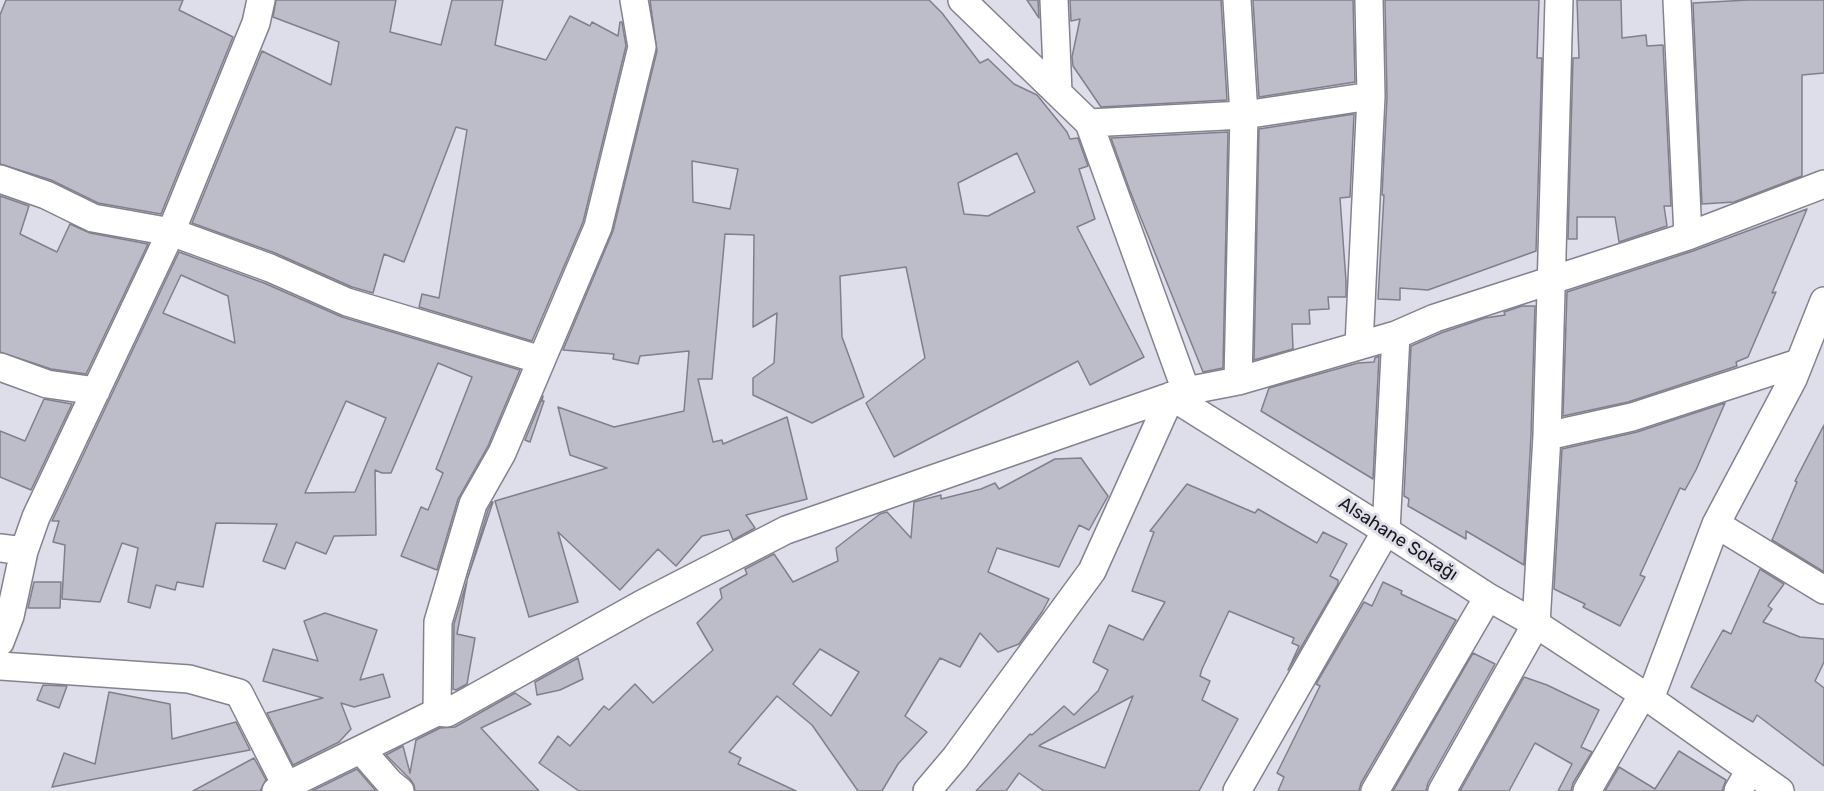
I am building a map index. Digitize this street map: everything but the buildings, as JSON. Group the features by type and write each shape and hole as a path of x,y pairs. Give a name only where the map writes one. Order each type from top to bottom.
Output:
{"street":[{"path":"0,642 15,597 12,550 36,517 171,232 256,23 261,0"},
{"path":"437,712 438,622 472,504 502,453 598,227 642,47 634,0"},
{"path":"927,791 955,758 1092,571 1178,393 1089,123 962,0"},
{"path":"1054,0 1058,92"},
{"path":"1237,0 1244,115 1238,381"},
{"path":"1359,345 1371,96 1369,0"},
{"path":"1442,791 1536,624 1547,436 1559,0"},
{"path":"1677,0 1688,236"},
{"path":"1089,123 1244,115 1371,96"},
{"path":"0,179 46,195 93,218 171,232 270,268 347,302 541,360"},
{"path":"0,666 189,679 239,693 282,789 437,712 447,713 642,604 786,530 1178,393 1238,381 1396,335 1435,318 1688,236 1824,184"},
{"path":"1587,791 1647,697 1716,524 1793,379 1824,303"},
{"path":"1237,791 1386,531 1396,335"},
{"path":"1547,436 1632,417 1798,363"},
{"path":"0,367 47,384 96,391"},
{"name":"Alsahane Sokağı","path":"1178,393 1386,531 1488,597 1536,624 1647,697 1744,780 1780,791"},
{"path":"1716,524 1824,590"},
{"path":"1375,791 1488,597"},
{"path":"361,750 400,791"}]}
